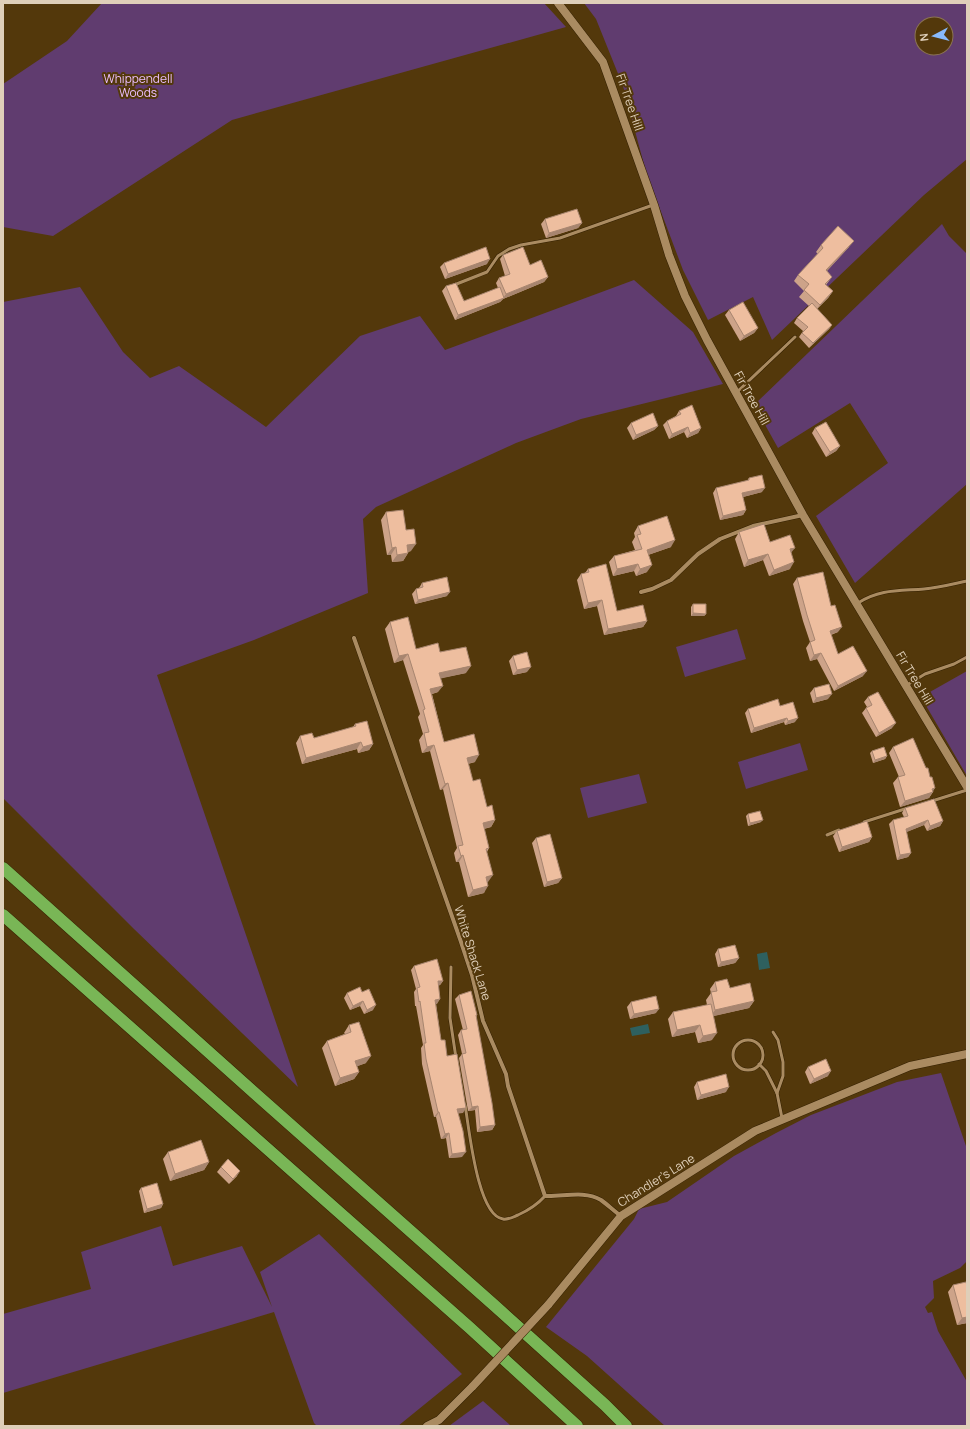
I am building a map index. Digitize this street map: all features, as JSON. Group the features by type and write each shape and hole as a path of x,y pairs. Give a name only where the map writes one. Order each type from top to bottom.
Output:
{"highway":[{"path":"3,868 253,1092 489,1300 605,1405 626,1426"},
{"path":"3,915 470,1328 576,1426"}],"street":[{"name":"Fir Tree Hill","path":"558,3 603,62 654,205 669,255 685,296 707,340 803,515 967,789"},
{"path":"641,592 652,589 670,580 698,554 720,538 753,526 803,515"},
{"name":"White Shack Lane","path":"354,638 460,939 472,975 483,1020 506,1074 508,1086 545,1196"},
{"name":"Chandler's Lane","path":"427,1426 439,1420 548,1306 621,1216 755,1131 910,1066 967,1054"},
{"path":"545,1196 574,1194 596,1198 602,1200 621,1216"}],"lane":[{"path":"454,285 487,272 498,256 509,249 521,245 560,238 654,205"},
{"path":"736,393 795,337"},
{"path":"856,604 868,596 876,593 926,589 967,581"},
{"path":"906,686 925,674 954,664 967,657"},
{"path":"929,802 967,789"},
{"path":"862,823 914,806"},
{"path":"827,835 841,830"},
{"path":"451,966 450,1018 457,1064"},
{"path":"773,1032 778,1040 783,1062 784,1076 777,1093"},
{"path":"746,1040 756,1042 762,1050 762,1060 759,1064 751,1069 737,1066 733,1057 735,1047 746,1040"},
{"path":"759,1064 766,1071 777,1093 782,1120"},
{"path":"464,1100 480,1186 488,1207 498,1217 504,1219 513,1217 531,1208 538,1204 545,1196"}],"green space":[{"name":"Whippendell Woods","path":"102,3 544,3 566,27 232,120 53,236 3,227 3,84 67,41"},
{"path":"584,3 967,3 967,159 924,195 772,340 753,297 708,320 683,270 646,172 623,86 596,19"},
{"path":"942,224 949,236 967,254 967,484 855,583 816,516 888,463 850,403 778,448 754,405"},
{"path":"634,280 693,332 723,384 581,419 516,443 376,507 363,519 368,593 254,640 157,675 298,1087 134,929 3,798 3,302 80,287 123,352 150,378 179,366 266,427 360,336 420,316 445,350"},
{"path":"737,629 746,659 685,677 676,647"},
{"path":"967,671 967,776 921,697"},
{"path":"800,743 808,770 746,789 738,762"},
{"path":"639,774 647,803 588,818 580,788"},
{"path":"941,1073 967,1149 967,1261 960,1268 933,1281 934,1298 925,1307 928,1313 932,1312 938,1331 967,1382 967,1426 665,1426 587,1356 546,1327 634,1219 639,1209 667,1202 734,1156 811,1115 897,1082"},
{"path":"161,1226 173,1266 242,1246 272,1307 260,1272 319,1234 462,1374 398,1426 317,1426 314,1423 274,1312 3,1393 3,1314 91,1289 81,1252"},
{"path":"483,1401 511,1426 449,1426"}],"water":[{"path":"767,952 770,968 759,970 757,954"},
{"path":"648,1024 650,1033 632,1036 630,1028"}],"building":[{"path":"577,209 582,223 549,233 545,219"},
{"path":"838,226 854,241 826,270 832,277 825,284 833,291 820,305 804,290 809,284 798,275 823,248 821,245"},
{"path":"486,247 490,259 448,274 444,263"},
{"path":"523,247 530,265 541,260 548,277 506,294 499,278 510,274 503,255"},
{"path":"456,283 464,301 500,287 504,298 458,315 446,286"},
{"path":"743,302 758,328 744,336 729,310"},
{"path":"812,303 832,325 813,343 802,333 808,327 797,318"},
{"path":"692,405 701,428 690,433 688,427 672,434 667,421 681,414 679,411"},
{"path":"653,413 658,426 636,435 631,423"},
{"path":"826,422 840,446 830,452 815,428"},
{"path":"762,475 765,488 742,493 746,510 723,516 716,488 749,480 749,478"},
{"path":"403,510 406,530 414,529 416,544 407,545 408,553 397,555 396,547 392,548 386,512"},
{"path":"667,516 675,540 647,550 652,565 640,569 638,564 617,569 614,556 642,549 637,535 641,534 638,526"},
{"path":"764,524 770,542 790,535 795,548 790,549 794,562 774,570 768,554 748,560 739,532"},
{"path":"606,564 617,611 643,605 647,621 608,629 602,600 588,603 581,574 589,572 588,569"},
{"path":"823,572 831,606 835,605 842,627 830,631 838,654 853,646 867,671 838,686 821,653 814,655 810,642 815,640 797,578"},
{"path":"447,577 450,592 418,600 416,589 423,587 422,583"},
{"path":"693,604 706,604 706,614 693,613"},
{"path":"408,617 416,649 438,643 440,652 466,647 471,666 439,673 443,686 430,689 444,742 474,734 479,755 467,758 473,781 480,779 487,807 492,805 495,820 483,823 489,848 486,849 493,875 486,877 488,886 473,890 463,855 461,856 458,846 463,845 448,783 445,784 434,745 427,747 424,733 429,732 423,710 425,709 408,654 399,656 390,622"},
{"path":"527,652 531,667 517,670 513,656"},
{"path":"829,684 832,694 816,698 814,688"},
{"path":"878,692 896,723 879,733 866,708 872,705 868,697"},
{"path":"778,699 780,706 793,702 798,718 788,721 787,718 754,728 748,709"},
{"path":"367,721 373,744 363,747 361,742 306,758 300,736 312,733 314,738 356,726 355,724"},
{"path":"913,738 926,768 928,768 930,777 932,777 935,788 932,789 933,792 905,801 898,777 905,775 893,747"},
{"path":"884,747 887,756 875,760 872,751"},
{"path":"934,799 943,821 930,826 928,820 906,829 911,853 900,855 893,820 908,816 905,808"},
{"path":"760,811 763,820 750,823 748,814"},
{"path":"867,821 872,837 842,847 837,831"},
{"path":"550,834 562,878 547,882 536,838"},
{"path":"735,945 739,958 721,962 718,949"},
{"path":"437,959 443,981 438,981 440,999 435,1000 441,1040 445,1040 447,1056 457,1054 466,1108 457,1109 463,1131 466,1152 452,1154 449,1133 445,1134 438,1112 426,1059 424,1043 426,1043 417,988 420,987 414,966"},
{"path":"727,979 730,988 750,983 754,1001 715,1010 711,992 717,991 715,982"},
{"path":"360,987 362,992 369,989 376,1005 367,1010 363,1001 353,1006 347,993"},
{"path":"471,991 477,1015 495,1125 480,1127 478,1106 472,1107 462,1054 466,1053 461,1030 467,1029 459,995"},
{"path":"656,996 659,1009 634,1014 631,1002"},
{"path":"711,1004 717,1033 703,1036 700,1025 677,1030 673,1012"},
{"path":"359,1022 371,1056 355,1061 359,1072 340,1078 327,1041 351,1032 349,1025"},
{"path":"826,1059 831,1071 814,1079 808,1067"},
{"path":"726,1074 729,1087 701,1095 697,1082"},
{"path":"201,1140 209,1162 175,1174 168,1152"},
{"path":"228,1159 240,1171 233,1179 221,1167"},
{"path":"157,1183 163,1204 147,1209 141,1188"},
{"path":"966,1282 967,1317 962,1318 953,1285"}]}
